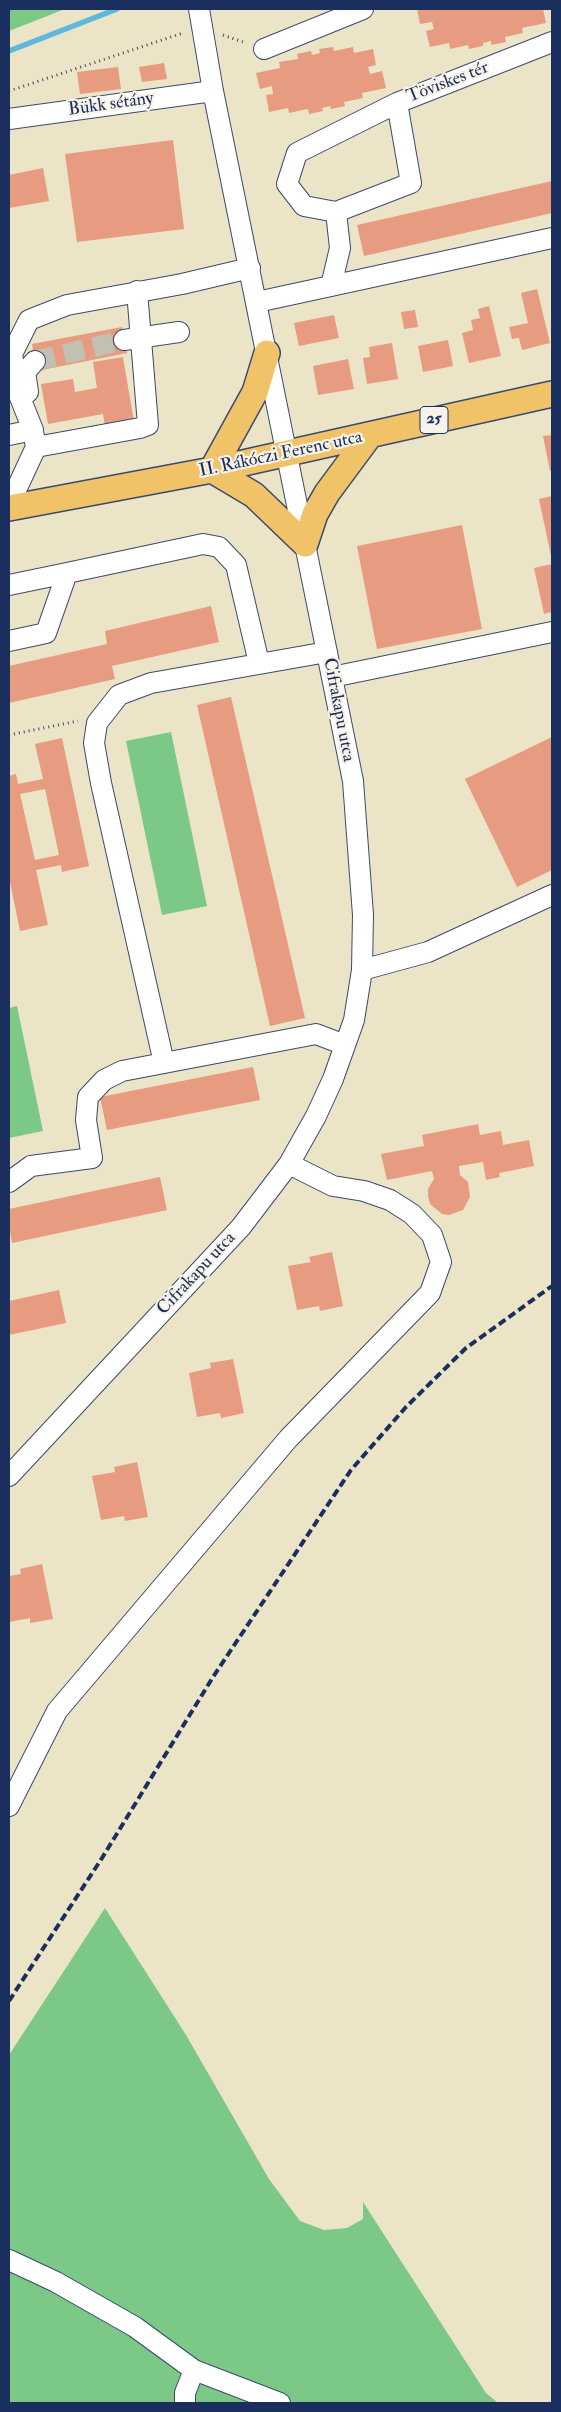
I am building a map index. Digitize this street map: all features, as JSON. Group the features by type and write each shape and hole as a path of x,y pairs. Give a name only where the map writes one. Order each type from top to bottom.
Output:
{"main road":[{"path":"266,353 255,392 212,470 254,495 305,544 315,514 327,493 370,435"},
{"name":"II. Rákóczi Ferenc utca","path":"9,506 212,470 552,394"}],"street":[{"path":"264,49 363,9"},
{"path":"201,19 287,454"},
{"name":"Töviskes tér","path":"336,212 411,183 397,103 552,42"},
{"name":"Bükk sétány","path":"9,119 214,91"},
{"path":"330,286 340,248 336,212 304,206 288,184 297,153 397,103"},
{"path":"257,302 552,238"},
{"path":"35,439 17,390 12,354 13,342 29,320 67,305 182,284 250,268"},
{"path":"9,435 35,439 148,425 132,339 137,292"},
{"path":"132,339 179,332"},
{"path":"9,506 35,439 25,372 36,361"},
{"name":"Cifrakapu utca","path":"9,1476 240,1227 289,1164 316,1116 354,1020 362,970 363,915 352,782 287,454"},
{"path":"9,585 203,544 219,546 236,565 258,663"},
{"path":"9,641 46,633 66,573"},
{"path":"332,677 552,632"},
{"path":"164,1062 101,784 94,743 96,723 120,695 152,683 327,652"},
{"path":"362,970 428,952 552,895"},
{"path":"9,1182 31,1166 92,1158 86,1120 88,1097 104,1080 122,1071 316,1034 345,1045"},
{"path":"9,1806 57,1711 288,1439 430,1293 440,1262 432,1235 412,1214 390,1200 364,1191 333,1186 289,1164"},
{"path":"9,2260 56,2282 135,2328 194,2370 280,2403"},
{"path":"185,2403 185,2393 194,2370"}],"path":[{"path":"9,92 185,32 201,19 264,49"},
{"path":"9,735 78,721 96,723"}],"green space":[{"path":"9,9 65,9 9,31"},
{"path":"171,732 207,906 162,915 126,741"},
{"path":"17,1006 43,1131 9,1138 9,1008"},
{"path":"105,1908 186,2035 269,2179 300,2221 324,2230 347,2228 363,2219 363,2202 486,2393 498,2403 9,2403 9,2055"}],"building":[{"path":"417,9 543,9 546,23 522,28 523,33 505,37 506,42 491,45 491,41 483,43 483,46 469,49 468,45 450,49 449,43 430,47 426,31 434,29 432,22 420,24"},
{"path":"333,47 334,51 353,47 354,53 373,49 376,65 368,67 370,74 382,71 386,88 362,93 363,98 344,102 345,106 331,109 330,106 322,108 323,111 309,114 308,109 289,113 288,108 269,112 266,95 273,94 272,86 260,89 256,73 280,68 279,62 298,59 297,54 311,51 312,55 320,53 319,49"},
{"path":"164,63 167,79 142,82 139,67"},
{"path":"118,67 121,89 80,94 77,72"},
{"path":"173,140 184,229 77,242 65,154"},
{"path":"43,168 49,201 9,208 9,175"},
{"path":"552,181 552,213 364,256 357,225"},
{"path":"537,289 550,343 522,350 519,338 512,339 509,327 528,323 521,293"},
{"path":"489,306 501,356 469,363 462,333 473,330 471,320 480,318 478,309"},
{"path":"415,310 418,327 404,329 401,312"},
{"path":"334,315 339,338 299,346 294,323"},
{"path":"122,327 127,353 37,371 32,344"},
{"path":"448,340 453,366 423,372 418,346"},
{"path":"392,343 398,379 367,384 363,358 370,357 369,347"},
{"path":"123,357 134,422 105,427 103,414 48,424 41,384 73,379 75,392 97,388 93,362"},
{"path":"348,359 354,389 318,395 313,366"},
{"path":"552,435 552,470 550,471 543,436"},
{"path":"552,496 552,556 551,556 539,499"},
{"path":"462,525 482,629 377,649 357,546"},
{"path":"552,564 552,612 544,614 534,568"},
{"path":"211,606 219,642 112,666 115,679 9,703 9,666 107,644 105,631"},
{"path":"231,697 305,1018 270,1026 197,705"},
{"path":"552,737 552,870 517,887 465,779"},
{"path":"62,738 89,866 62,872 61,865 36,870 48,925 20,931 9,877 9,776 16,774 18,784 43,779 35,744","holes":["45,789 59,855 35,860 20,794"]},
{"path":"253,1067 260,1100 107,1130 100,1097"},
{"path":"478,1124 480,1135 501,1131 503,1145 529,1140 534,1166 499,1173 500,1177 486,1180 483,1162 459,1166 460,1175 468,1182 470,1197 463,1210 449,1215 442,1214 430,1204 428,1189 434,1179 432,1171 387,1180 381,1154 424,1146 422,1135"},
{"path":"160,1177 167,1210 12,1243 9,1209"},
{"path":"332,1252 343,1306 320,1311 319,1306 297,1310 288,1266 311,1262 309,1257"},
{"path":"59,1290 66,1323 9,1335 9,1301"},
{"path":"233,1359 244,1413 221,1418 220,1413 197,1417 189,1373 211,1368 210,1363"},
{"path":"137,1462 148,1517 125,1521 124,1516 101,1520 92,1476 115,1472 114,1467"},
{"path":"42,1564 53,1619 30,1623 30,1618 9,1622 9,1576 21,1574 20,1569"}],"waterway":[{"path":"9,51 117,9"}],"tunnel":[{"path":"35,361 124,340"}],"railway":[{"path":"9,2001 102,1858 213,1677 351,1470 406,1407 466,1348 552,1286"}]}
